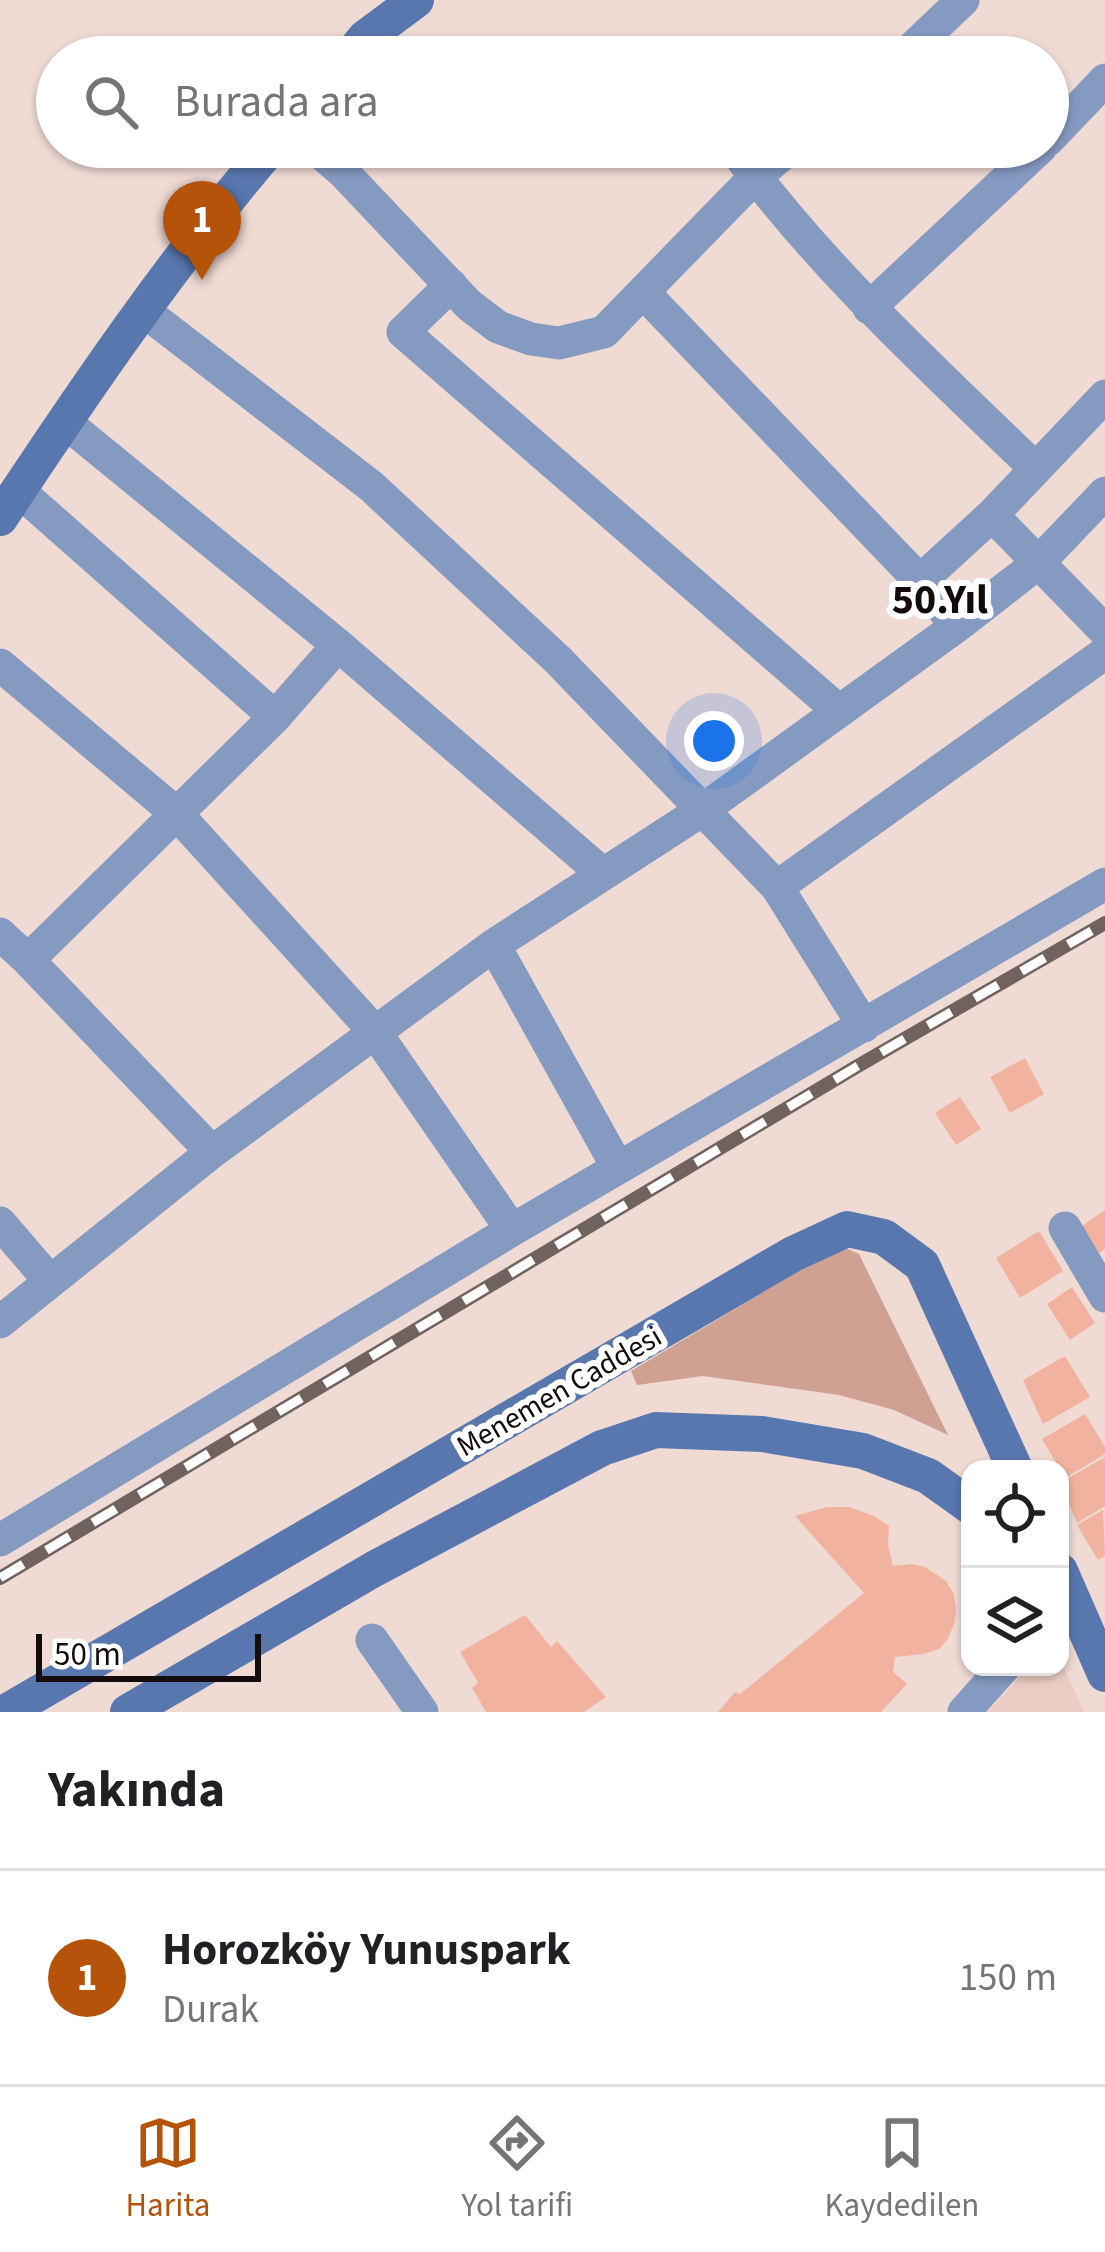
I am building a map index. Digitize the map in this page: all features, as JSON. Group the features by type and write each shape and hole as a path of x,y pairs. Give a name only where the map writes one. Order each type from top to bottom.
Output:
{"main road":[{"path":"368,36 416,0"},
{"path":"9,504 212,216 253,168"},
{"name":"Menemen Caddesi","path":"6,1712 793,1254 847,1228 884,1237 922,1265 1012,1460"},
{"path":"128,1712 374,1568 602,1448 656,1430 762,1434 863,1451 928,1476 961,1500"},
{"path":"1069,1617 1105,1674"}],"street":[{"path":"925,36 963,0"},
{"path":"1069,118 1105,80"},
{"path":"338,168 470,305 498,327 559,343 604,332 765,168"},
{"path":"748,168 868,308 1035,468"},
{"path":"868,308 1018,168"},
{"path":"451,285 404,332 839,711"},
{"path":"643,292 920,581 957,626"},
{"path":"144,311 371,486 558,660 777,887 864,1027"},
{"path":"920,581 992,515 1105,396"},
{"path":"64,422 338,645 602,873"},
{"path":"0,1322 212,1152 494,945 704,809 957,626 1038,563 1105,493"},
{"path":"9,504 275,717"},
{"path":"992,515 1105,631"},
{"path":"28,959 275,717 338,645"},
{"path":"777,887 1105,653"},
{"path":"0,665 176,813 375,1032 512,1230"},
{"path":"0,1540 512,1230 1105,884"},
{"path":"0,934 212,1152"},
{"path":"494,945 618,1168"},
{"path":"0,1223 50,1280"},
{"path":"1065,1228 1105,1296"},
{"path":"372,1640 422,1712"},
{"path":"964,1712 996,1676"}],"shaded area":[{"path":"841,1246 859,1254 948,1435 894,1410 839,1395 703,1376 637,1385 631,1371"},
{"path":"1021,1676 1068,1676 1084,1712 988,1712"}],"building":[{"path":"1025,1058 1044,1094 1010,1113 990,1077"},
{"path":"960,1097 981,1129 956,1145 935,1113"},
{"path":"1105,1210 1105,1249 1094,1257 1076,1230"},
{"path":"1039,1231 1063,1271 1020,1298 996,1258"},
{"path":"1072,1287 1095,1323 1070,1340 1047,1304"},
{"path":"1065,1356 1090,1397 1043,1424 1023,1380"},
{"path":"1085,1414 1105,1454 1069,1476 1069,1460 1054,1460 1042,1439"},
{"path":"1105,1457 1105,1506 1077,1523 1069,1504 1069,1478"},
{"path":"827,1507 849,1507 874,1516 889,1526 893,1566 925,1567 946,1581 956,1610 947,1640 939,1649 895,1657 893,1672 907,1684 881,1712 718,1712 735,1692 740,1694 864,1593 795,1516"},
{"path":"1103,1510 1105,1556 1098,1560 1077,1525"},
{"path":"525,1615 551,1647 557,1641 606,1697 584,1712 486,1712 472,1688 478,1683 460,1652"}],"railway":[{"path":"0,1578 1105,923"}],"place":[{"name":"Horozköy Yunuspark","path":"202,280"}],"district":[{"name":"50.Yıl","path":"940,598"}]}
